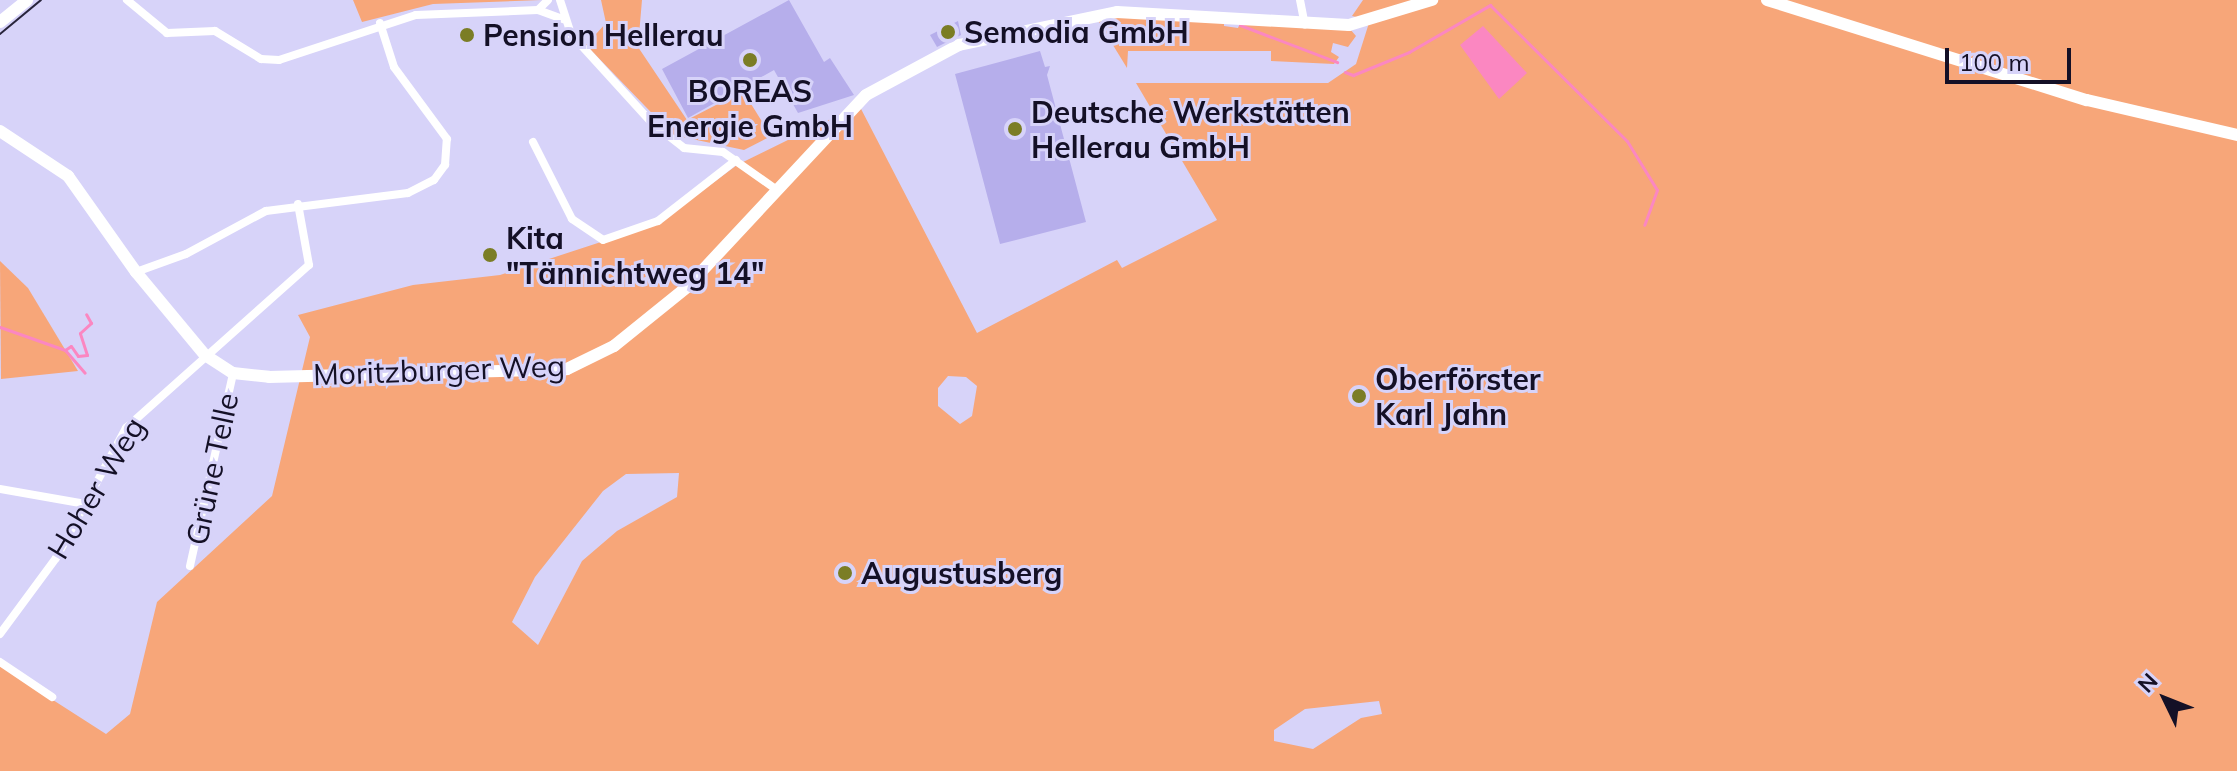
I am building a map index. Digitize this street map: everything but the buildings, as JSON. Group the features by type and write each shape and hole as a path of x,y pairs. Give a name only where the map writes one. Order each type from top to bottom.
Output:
{"street":[{"path":"0,22 27,0"},
{"path":"127,0 167,33 215,31 261,59 303,54 380,23 479,9 538,10 563,19 651,122 684,148 736,160 777,190"},
{"path":"538,10 548,0"},
{"path":"560,0 563,19"},
{"path":"1300,0 1305,25"},
{"name":"Moritzburger Weg","path":"0,131 68,176 136,272 205,355 233,373 269,377 567,369 595,359 675,298 866,95 959,45 1130,11 1305,25 1362,24 1432,0"},
{"path":"1767,0 2087,100 2237,135"},
{"path":"136,272 186,254 250,217 298,204 408,193 434,180 445,165 440,125 394,67 380,23"},
{"path":"533,142 572,219 603,240 658,221 736,160"},
{"name":"Hoher Weg","path":"0,634 86,504 126,428 309,265 298,204"},
{"name":"Grüne Telle","path":"190,566 233,373"},
{"path":"0,489 86,504"},
{"path":"0,662 52,697"}],"shaded area":[{"path":"353,0 541,0 433,4 362,22"},
{"path":"601,0 642,0 638,47 687,120 743,91 771,136 744,150 673,135 586,45 606,23"},
{"path":"1363,0 2237,0 2237,771 0,771 0,666 106,734 130,714 157,602 272,496 310,337 298,315 413,285 500,275 659,223 737,165 859,105 977,333 1117,260 1122,268 1217,220 1136,83 1328,83 1356,64 1368,26 1366,19 1352,16","holes":["948,376 966,377 977,386 972,416 960,424 938,406 938,388","679,473 677,497 617,531 582,561 538,645 512,622 535,577 603,491 626,474","1379,701 1382,714 1361,718 1313,749 1274,741 1274,730 1305,709"]},
{"path":"1119,15 1224,18 1224,26 1238,28 1241,21 1350,29 1356,36 1348,47 1333,43 1331,52 1339,57 1334,64 1271,61 1271,51 1128,51 1127,68 1097,19"},
{"path":"1483,26 1527,73 1499,99 1460,45"},
{"path":"0,261 28,288 78,371 1,379"}],"waterway":[{"path":"1345,72 1353,75 1409,52 1490,5 1627,141 1657,190 1644,225"},
{"path":"1240,25 1337,62"},
{"path":"65,350 71,346 78,356 87,355 80,333 91,323 86,314"},
{"path":"0,327 65,350 85,373"}],"tram line":[{"path":"0,34 41,0"}],"place":[{"name":"Semodia GmbH","path":"948,32"},
{"name":"Pension Hellerau","path":"467,35"},
{"name":"BOREAS Energie GmbH","path":"750,60"},
{"name":"Deutsche Werkstätten Hellerau GmbH","path":"1015,129"},
{"name":"Kita \"Tännichtweg 14\"","path":"490,255"},
{"name":"Oberförster Karl Jahn","path":"1359,396"},
{"name":"Augustusberg","path":"845,573"}]}
